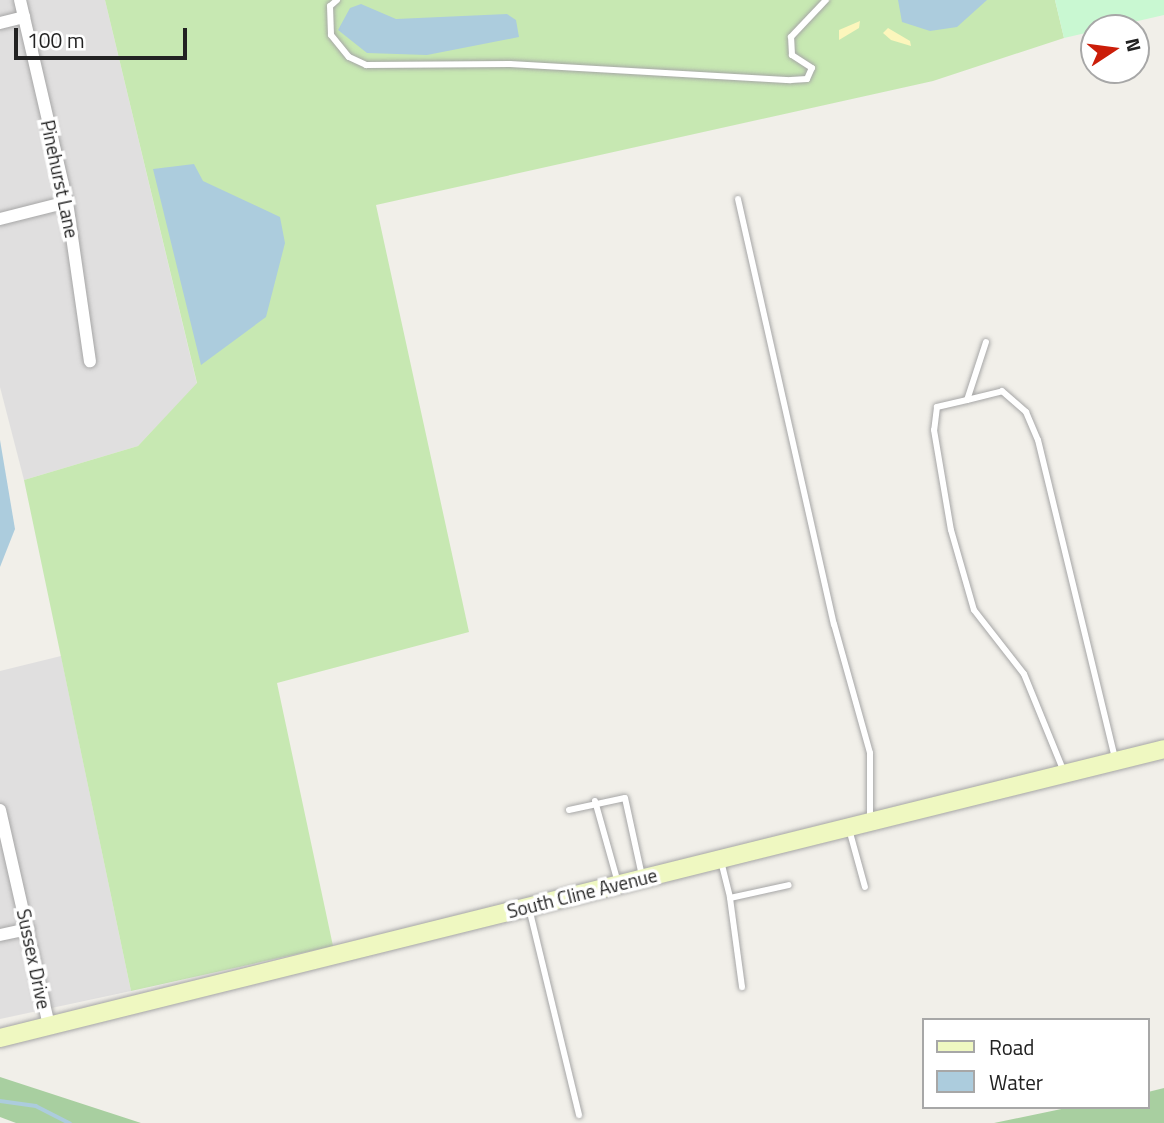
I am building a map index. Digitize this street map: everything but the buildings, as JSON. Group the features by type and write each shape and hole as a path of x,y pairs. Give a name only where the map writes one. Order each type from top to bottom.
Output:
{"street":[{"name":"Pinehurst Lane","path":"20,0 67,202 90,360"},
{"path":"0,23 24,17"},
{"path":"0,219 67,202"},
{"name":"South Cline Avenue","path":"0,1038 1164,749"},
{"name":"Sussex Drive","path":"0,810 49,1026"},
{"path":"0,935 28,929"}],"lane":[{"path":"324,0 335,2 331,34 349,57 366,65 510,64 791,79 807,79 812,68 792,55 790,37 826,0"},
{"path":"738,199 834,624 870,753 870,822"},
{"path":"967,400 986,342"},
{"path":"1065,774 1024,674 987,631 959,568 934,430 937,407 1002,391 1026,412 1038,440 1115,761"},
{"path":"569,810 595,801 625,798 643,877"},
{"path":"595,801 618,884"},
{"path":"848,827 865,887"},
{"path":"721,859 730,898 742,987"},
{"path":"730,898 789,885"},
{"path":"528,906 579,1115"}],"shaded area":[{"path":"0,0 105,0 197,384 138,446 24,480 0,387"},
{"path":"61,656 131,991 0,1019 0,671"}],"green space":[{"path":"105,0 1055,0 1064,38 933,81 376,205 469,632 277,683 333,946 131,991 24,480 138,446 197,383"},
{"path":"1055,0 1164,0 1164,15 1150,18 1150,14 1080,14 1080,34 1064,38"},
{"path":"0,1077 141,1123 16,1123 0,1117"},
{"path":"1164,1088 1164,1123 994,1123 1061,1109 1150,1109 1150,1092"}],"sand":[{"path":"860,21 859,28 839,40 839,30"},
{"path":"888,28 910,41 911,46 891,40 883,33"}],"water":[{"path":"898,0 987,0 957,27 930,31 902,22"},
{"path":"361,4 396,19 507,14 516,20 519,37 427,55 367,53 338,30 350,8"},
{"path":"194,164 203,181 280,217 285,243 266,317 201,365 153,169"},
{"path":"0,440 15,529 0,567"}],"waterway":[{"path":"0,1101 36,1106 70,1123"}]}
